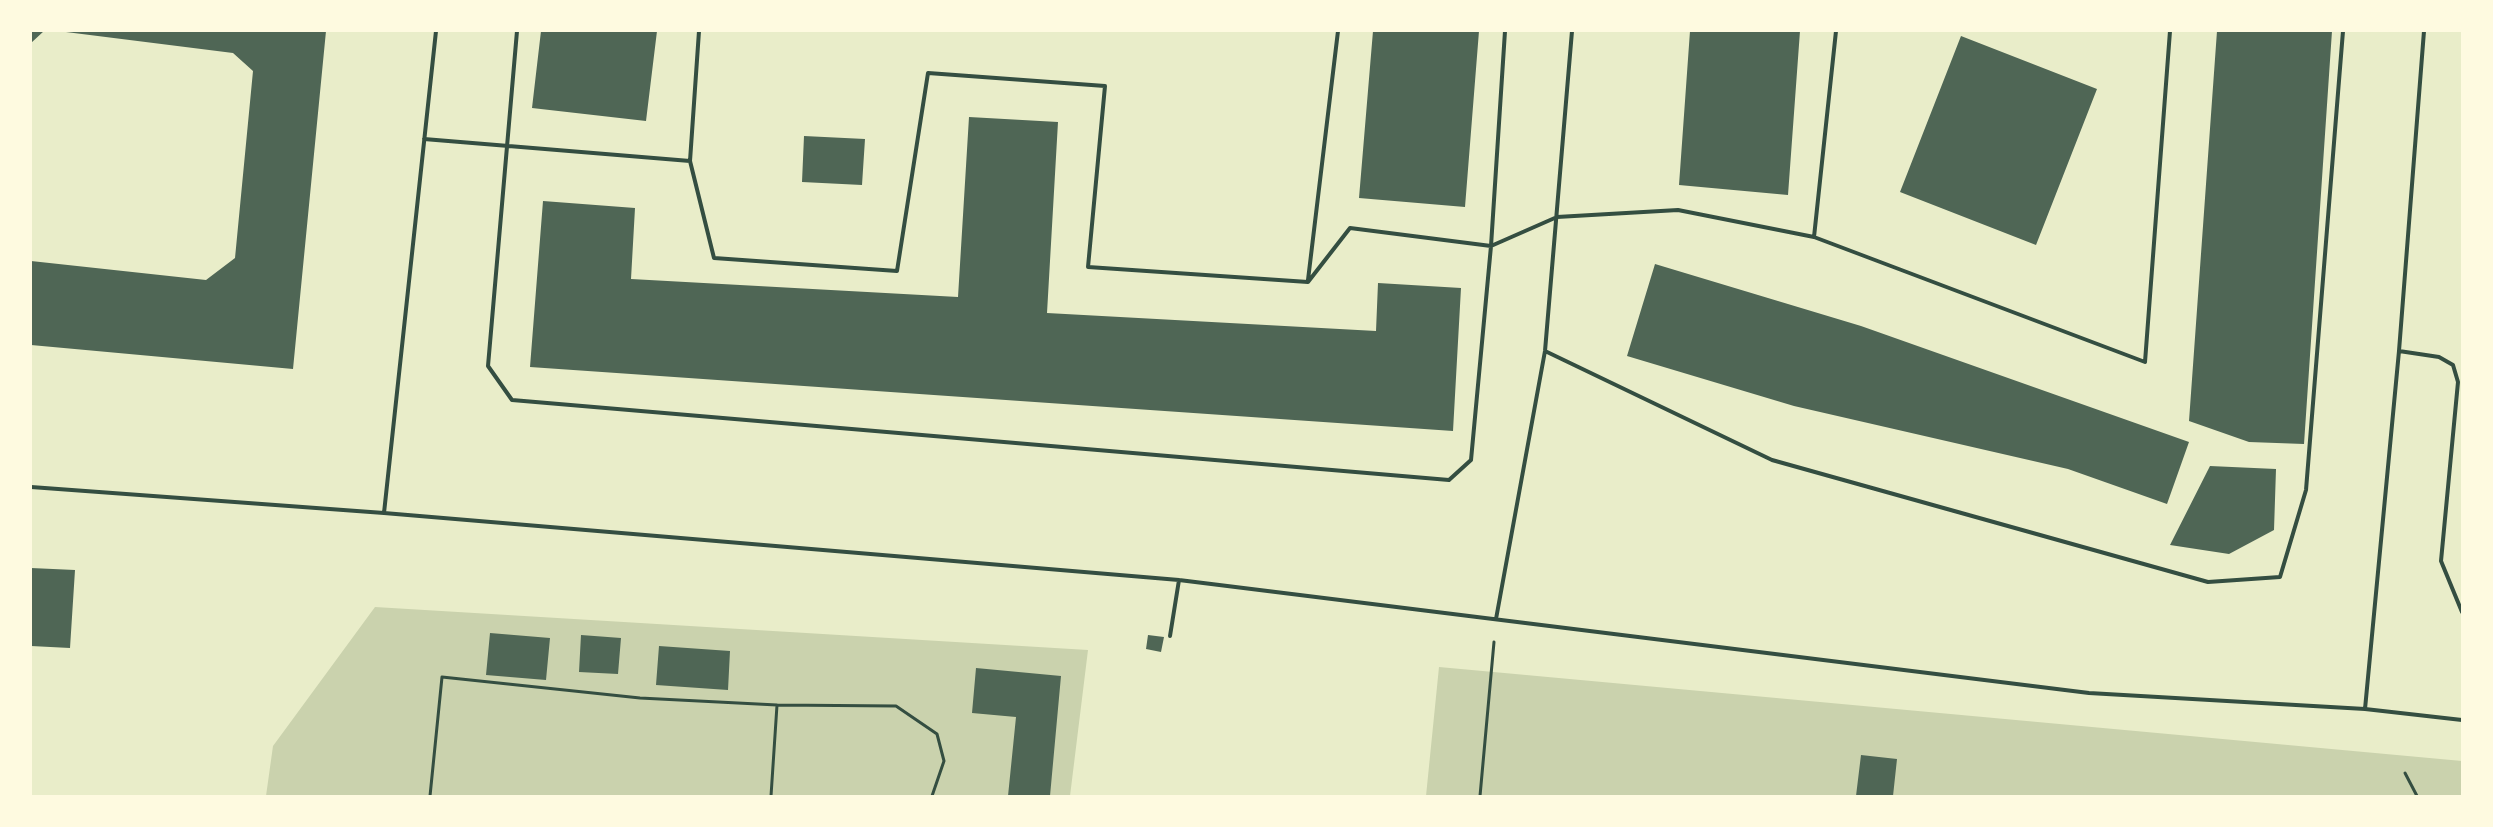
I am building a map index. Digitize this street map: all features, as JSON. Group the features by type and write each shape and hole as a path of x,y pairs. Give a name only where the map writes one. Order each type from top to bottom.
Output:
{"lane":[{"path":"384,513 436,31"},
{"path":"517,31 488,366 512,400 1449,480 1471,460 1491,246 1505,31"},
{"path":"700,31 690,161 714,258 897,271 928,73 1105,86 1088,267 1308,282"},
{"path":"1308,282 1338,31"},
{"path":"1496,619 1546,351 1572,31"},
{"path":"1814,237 1836,31"},
{"path":"1308,282 1350,228 1491,246 1557,217 1678,210 1814,237 2145,362 2170,31"},
{"path":"1546,351 1772,460 2208,582 2280,577 2306,490 2343,31"},
{"path":"2365,709 2399,351 2424,31"},
{"path":"424,139 506,144 690,161"},
{"path":"2399,351 2438,356 2453,365 2458,382 2441,561 2462,612"},
{"path":"31,487 384,513 1179,580 2089,693 2365,709 2462,720"},
{"path":"1170,636 1179,580"}],"path":[{"path":"1480,796 1496,619"},
{"path":"430,796 442,677 640,698 777,705 896,706 937,734 944,761 932,796"},
{"path":"771,796 777,705"},
{"path":"2405,773 2417,796"}],"green space":[{"path":"375,607 1088,650 1070,796 266,796 273,746"},
{"path":"1439,667 2462,761 2462,796 1426,796"}],"building":[{"path":"31,31 44,31 31,43"},
{"path":"58,31 326,31 293,369 31,345 31,261 206,280 235,258 253,71 233,53"},
{"path":"541,31 657,31 646,121 532,108"},
{"path":"1373,31 1479,31 1465,207 1359,198"},
{"path":"1690,31 1800,31 1788,195 1679,185"},
{"path":"2217,31 2332,31 2304,444 2249,442 2189,421"},
{"path":"1961,36 2097,89 2036,245 1900,192"},
{"path":"969,117 1058,122 1047,313 1376,331 1378,283 1461,288 1453,431 530,367 543,201 635,208 631,279 958,297"},
{"path":"804,136 865,139 862,185 802,182"},
{"path":"1655,264 1861,326 2189,442 2167,504 2068,469 1794,406 1627,356"},
{"path":"2210,466 2276,469 2274,530 2229,554 2170,545"},
{"path":"31,568 75,570 70,648 31,646"},
{"path":"490,633 550,638 546,680 486,675"},
{"path":"581,635 621,638 618,674 579,672"},
{"path":"1148,635 1164,637 1161,652 1146,649"},
{"path":"659,646 730,651 728,690 656,685"},
{"path":"976,668 1061,676 1050,796 1008,796 1016,717 972,713"},
{"path":"1861,755 1897,759 1893,796 1856,796"}]}
